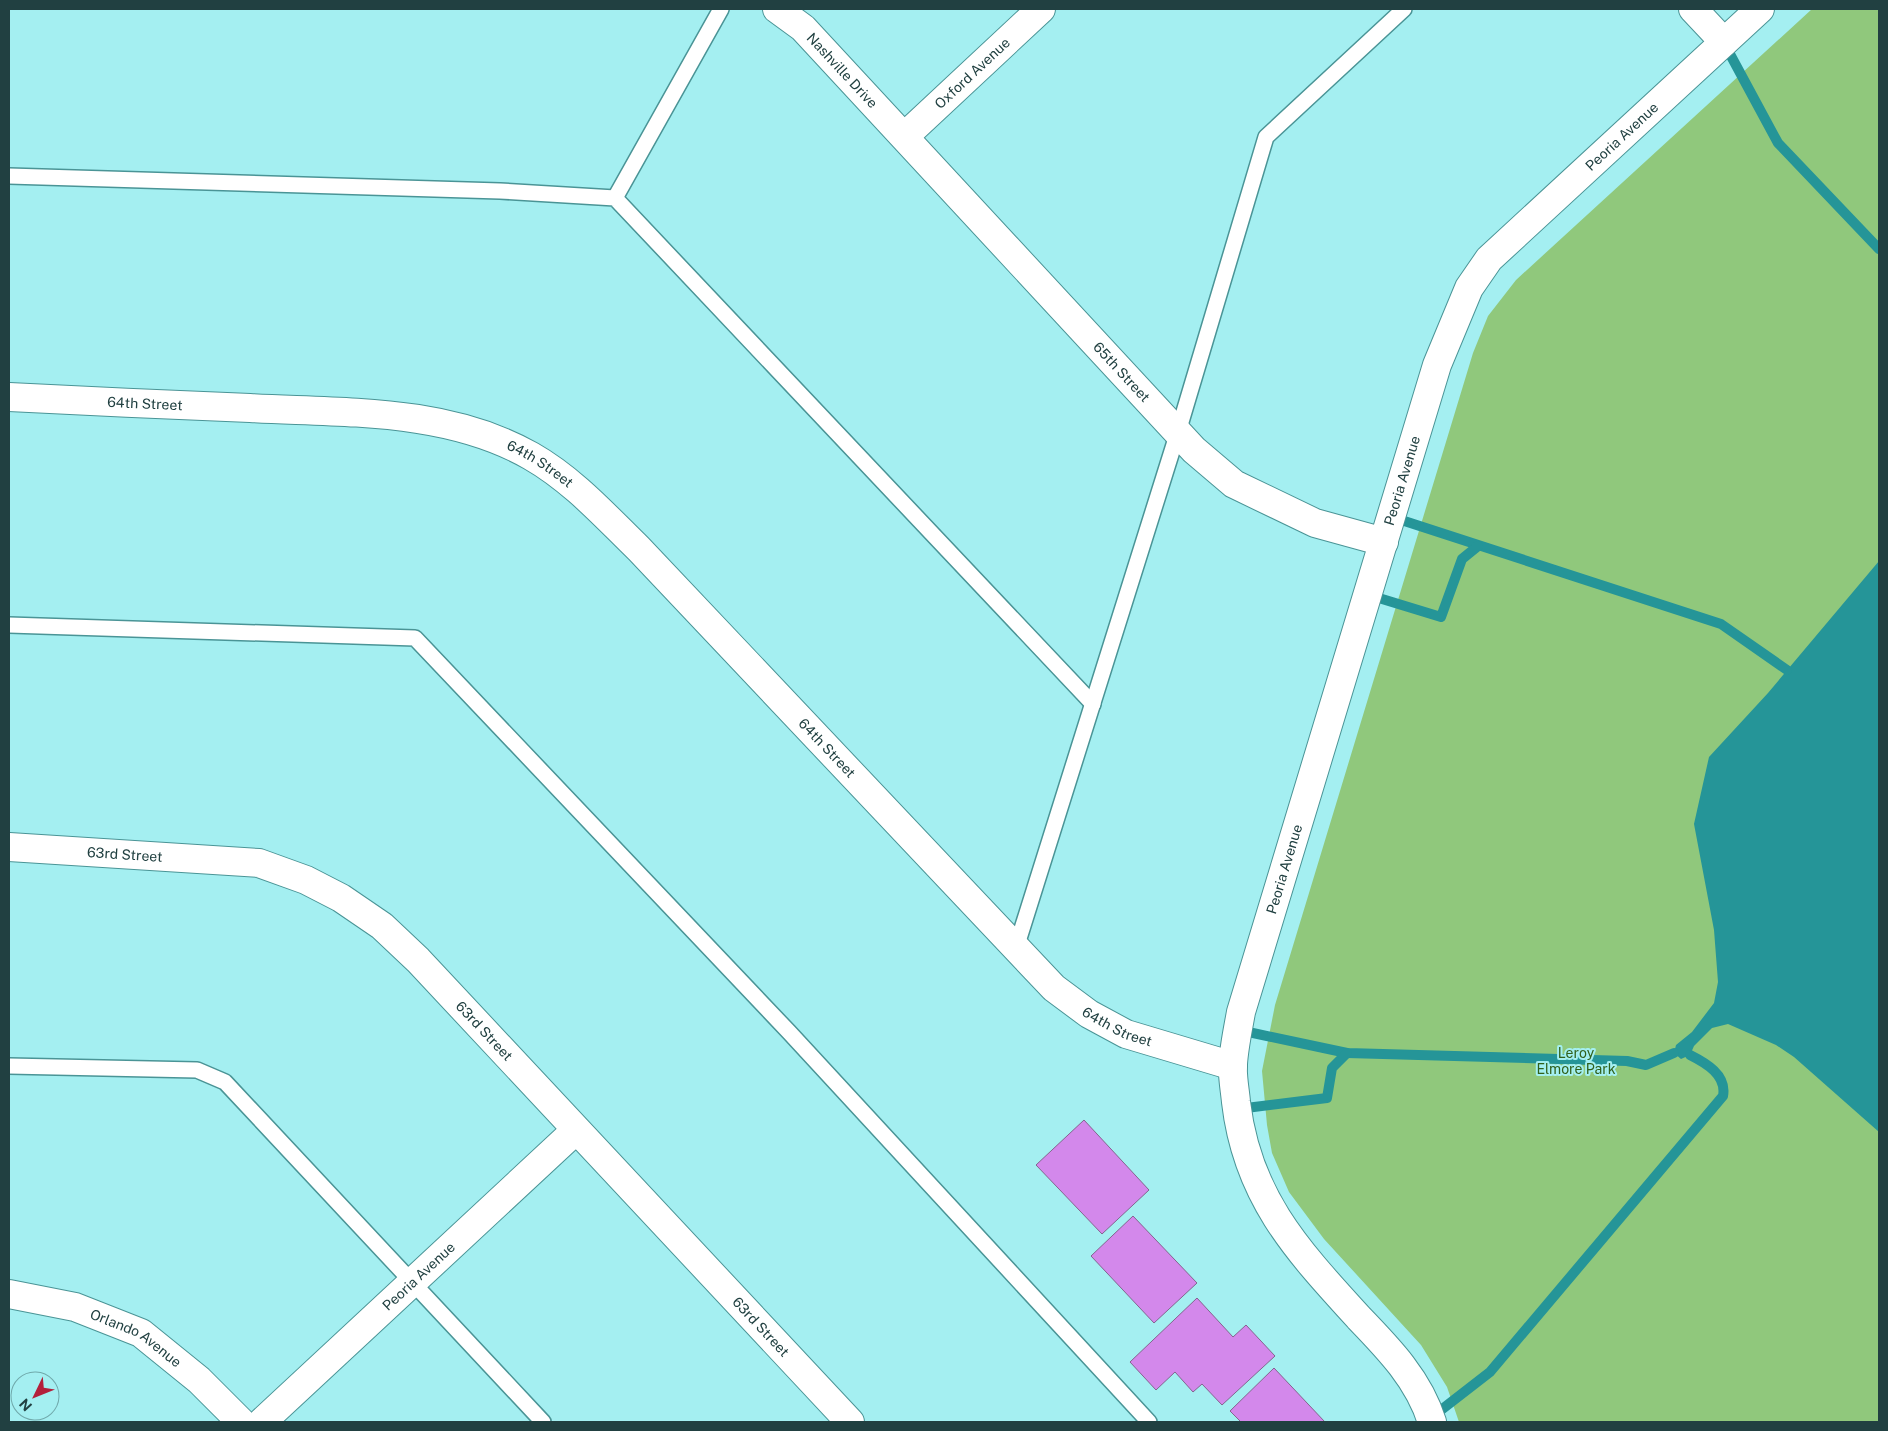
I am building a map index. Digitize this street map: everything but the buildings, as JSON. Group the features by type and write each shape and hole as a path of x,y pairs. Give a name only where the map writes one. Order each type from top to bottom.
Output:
{"street":[{"name":"Nashville Drive","path":"777,9 804,28 904,136"},
{"name":"Oxford Avenue","path":"904,136 1041,9"},
{"path":"1693,9 1724,42"},
{"name":"Peoria Avenue","path":"1232,1066 1241,1012 1437,365 1474,280 1489,259 1760,9"},
{"name":"65th Street","path":"904,136 1194,450 1234,484 1315,522 1384,542"},
{"name":"64th Street","path":"9,397 379,414 450,425 495,439 531,456 580,490 639,549 1054,988 1089,1014 1126,1034 1232,1066"},
{"name":"63rd Street","path":"9,847 259,863 306,880 332,893 382,926 418,960 850,1422"},
{"path":"1232,1066 1238,1122 1247,1156 1270,1209 1302,1255 1401,1363 1428,1409 1432,1422"},
{"name":"Peoria Avenue","path":"262,1422 576,1130"},
{"name":"Orlando Avenue","path":"9,1294 75,1307 141,1333 199,1380 241,1422"}],"lane":[{"path":"614,198 722,9"},
{"path":"1016,948 1178,432 1266,137 1404,9"},
{"path":"9,176 500,191 614,198 1093,704"},
{"path":"9,624 415,638 789,1032 1149,1422"},
{"path":"9,1066 197,1070 225,1082 543,1422"}],"green space":[{"name":"Leroy Elmore Park","path":"1812,9 1879,9 1879,1422 1459,1422 1447,1387 1421,1345 1324,1239 1289,1192 1272,1153 1267,1125 1262,1071 1275,1005 1473,353 1488,316 1516,280"}],"water":[{"path":"1879,561 1879,1132 1794,1057 1776,1045 1728,1024 1712,1028 1694,1046 1690,1055 1681,1059 1674,1053 1676,1045 1692,1032 1714,1003 1718,982 1714,930 1694,824 1709,757 1768,693"}],"waterway":[{"path":"1724,43 1778,143 1879,249"},
{"path":"1392,517 1721,624 1787,670"},
{"path":"1369,595 1441,617 1462,559 1478,546"},
{"path":"1239,1030 1347,1053 1627,1061 1646,1065 1674,1053"},
{"path":"1238,1109 1327,1098 1332,1068 1347,1053"},
{"path":"1432,1417 1490,1372 1723,1096 1722,1082 1719,1076 1709,1066 1690,1055"}]}
